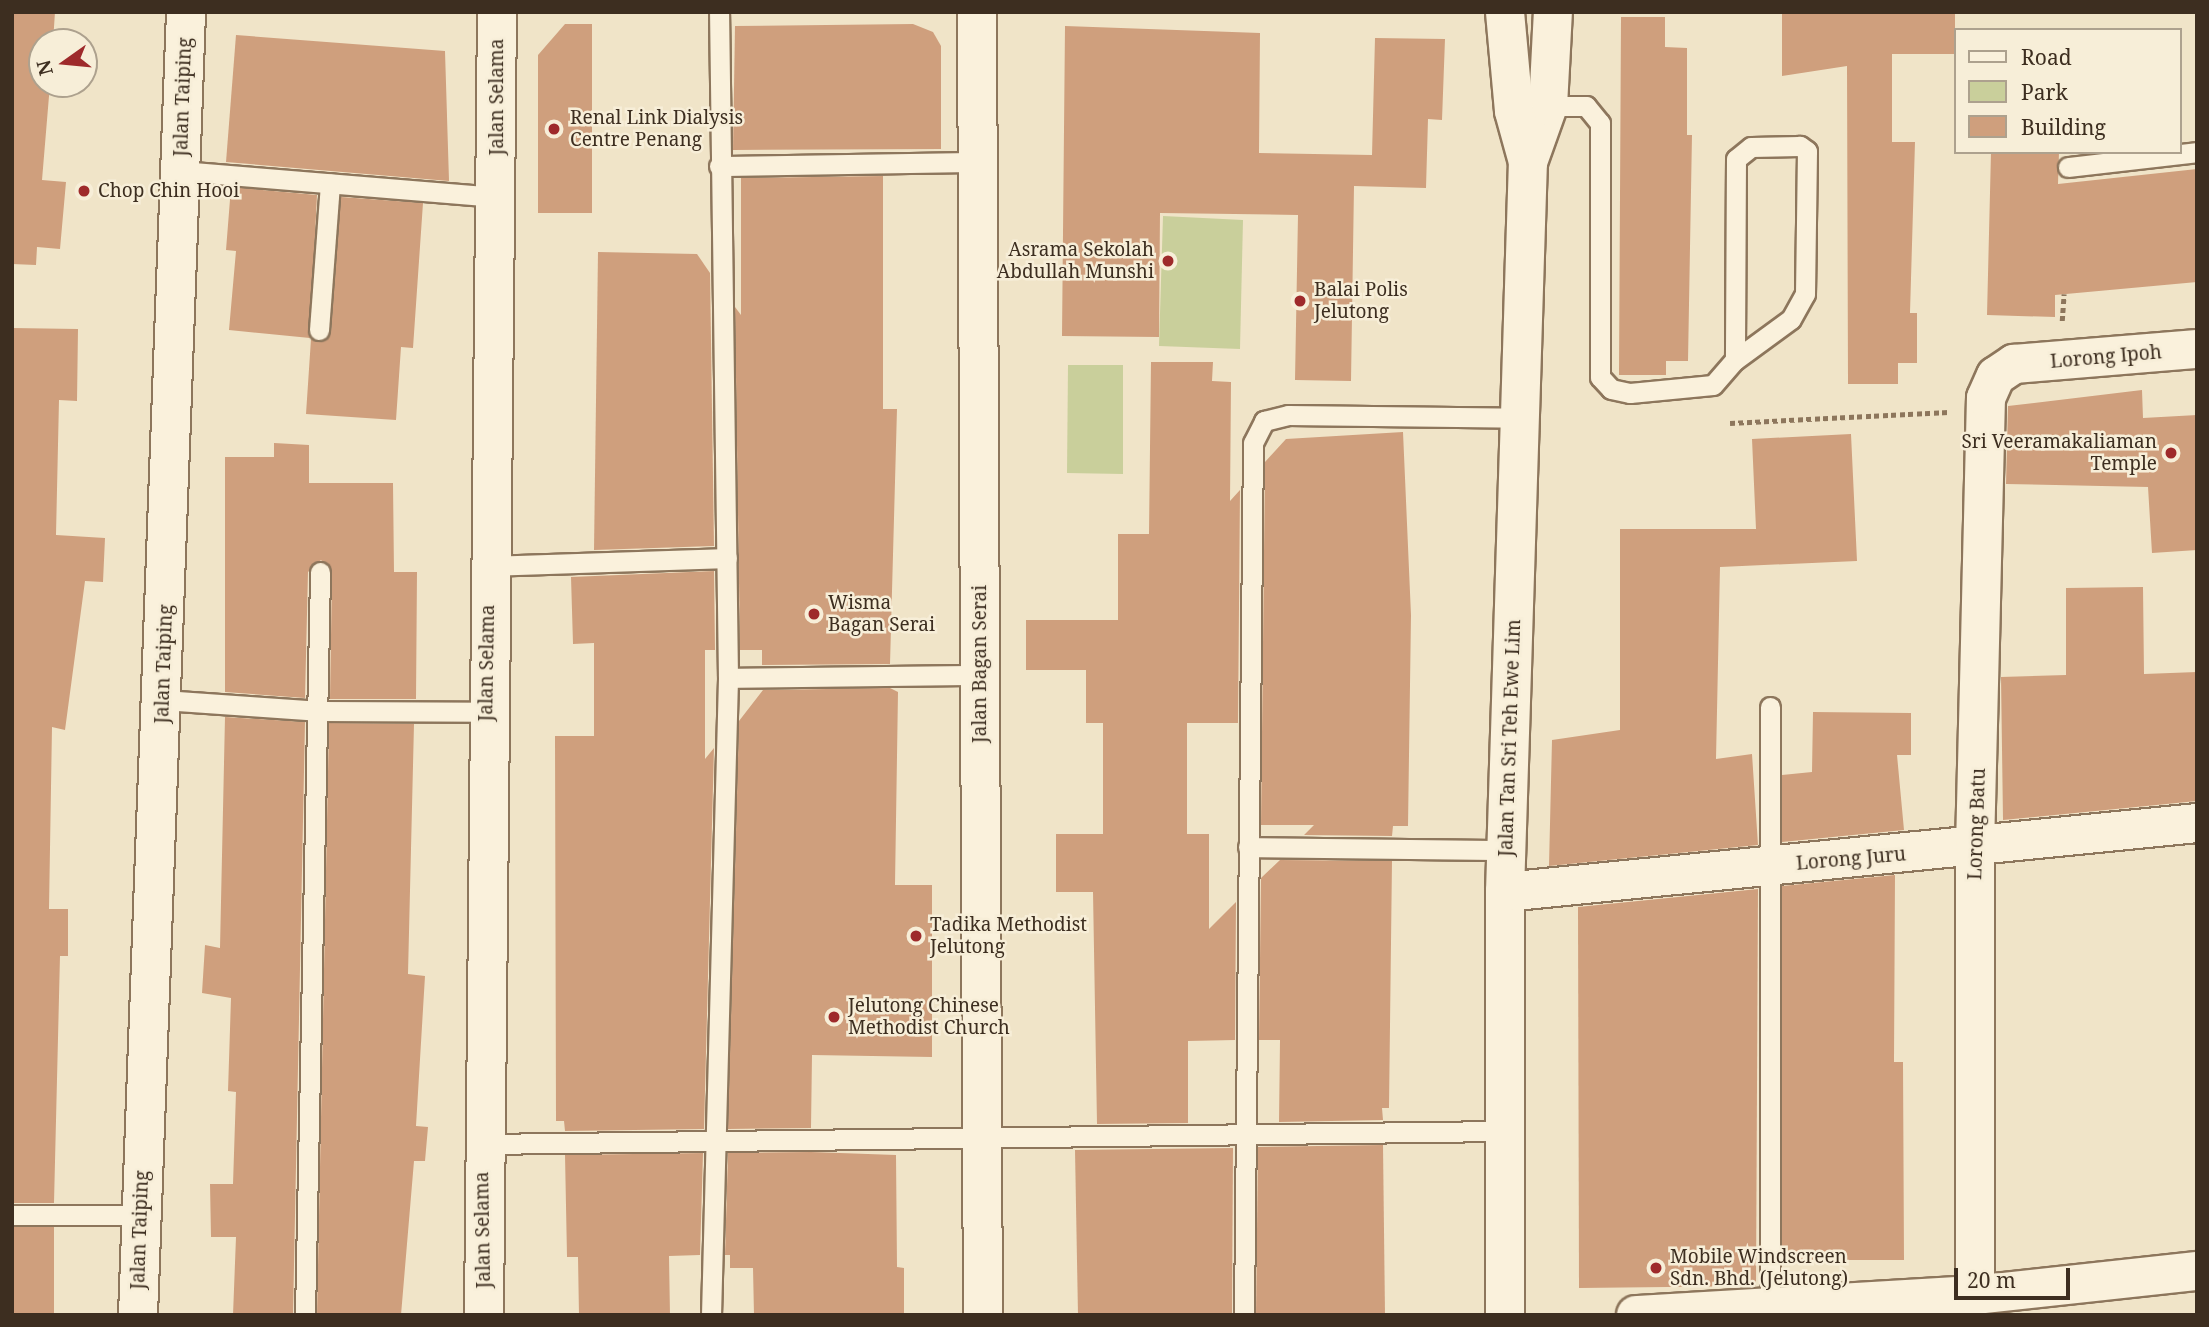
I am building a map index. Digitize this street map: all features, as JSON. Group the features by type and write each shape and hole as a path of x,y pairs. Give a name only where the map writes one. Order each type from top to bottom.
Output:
{"street":[{"name":"Jalan Taiping","path":"138,1315 139,1214 163,700 186,12"},
{"name":"Jalan Selama","path":"484,1315 482,1144 486,712 497,12"},
{"name":"Jalan Bagan Serai","path":"976,12 983,1315"},
{"name":"Jalan Tan Sri Teh Ewe Lim","path":"1505,1315 1505,892 1528,162 1514,111 1506,12"},
{"name":"Jalan Tan Sri Teh Ewe Lim","path":"1528,162 1548,106 1553,12"},
{"name":"Lorong Ipoh","path":"2014,364 2197,349"},
{"name":"Lorong Batu","path":"1976,1305 1975,847 1986,410 1996,376 2014,364"},
{"name":"Lorong Juru","path":"1505,892 2197,823"},
{"path":"1636,1315 1976,1305 2197,1271"}],"lane":[{"path":"711,1315 728,678 719,12"},
{"path":"1548,106 1586,106 1600,123 1600,377 1611,389 1630,393 1700,390 1735,360 1791,319 1805,294 1809,158 1800,146 1751,146 1736,159 1735,360"},
{"path":"2068,167 2180,154"},
{"path":"719,166 977,162"},
{"path":"181,172 496,197"},
{"path":"319,330 330,183"},
{"path":"1244,1315 1253,443 1264,421 1288,415 1520,418"},
{"path":"489,566 727,558"},
{"path":"305,1315 321,711 320,572"},
{"path":"728,678 980,675"},
{"path":"163,700 321,711 486,712"},
{"path":"1770,707 1770,1313"},
{"path":"1248,847 1506,850"},
{"path":"482,1144 1245,1130 1503,1131"},
{"path":"12,1215 139,1214"}],"path":[{"path":"1730,423 1986,410"}],"green space":[{"path":"1163,216 1243,220 1240,349 1159,346"},
{"path":"1068,365 1123,365 1123,474 1067,473"}],"building":[{"path":"12,12 55,12 54,28 28,28 28,98 49,98 42,180 66,182 60,249 37,247 36,265 12,264"},
{"path":"1782,12 1955,12 1954,54 1892,54 1892,142 1915,142 1910,313 1917,313 1917,363 1898,363 1898,384 1848,384 1847,66 1782,76"},
{"path":"1621,17 1665,17 1665,47 1687,48 1687,135 1692,135 1688,361 1666,361 1666,375 1619,375"},
{"path":"565,24 592,24 592,213 538,213 538,55"},
{"path":"913,24 933,32 941,46 941,149 733,150 735,26"},
{"path":"1065,26 1260,33 1259,153 1372,155 1375,38 1445,39 1442,120 1428,119 1426,188 1354,186 1351,381 1295,380 1298,215 1160,213 1159,337 1062,336"},
{"path":"236,35 445,51 449,181 226,162"},
{"path":"1991,154 2059,154 2058,184 2197,169 2197,282 2055,295 2055,317 1987,315"},
{"path":"883,176 883,409 897,409 890,664 762,665 762,650 740,650 735,307 741,315 741,178"},
{"path":"231,187 317,195 310,338 229,330 236,251 226,250"},
{"path":"341,197 423,203 413,348 401,347 396,420 306,414 311,339 324,341 331,331"},
{"path":"598,252 697,254 710,273 714,546 594,550"},
{"path":"12,328 78,329 77,401 59,400 56,535 105,538 103,582 85,581 65,730 52,727 49,909 68,909 68,956 60,956 54,1203 12,1203"},
{"path":"1151,362 1213,362 1212,381 1231,382 1230,501 1240,490 1238,723 1187,723 1187,834 1209,834 1209,929 1236,902 1235,1040 1188,1041 1188,1123 1097,1124 1093,892 1056,892 1056,834 1103,834 1103,723 1086,723 1086,670 1026,670 1026,620 1118,620 1118,534 1149,534"},
{"path":"2142,390 2143,418 2197,415 2197,550 2152,553 2148,487 2006,484 2008,406"},
{"path":"1403,432 1411,615 1408,826 1393,826 1392,836 1304,835 1314,825 1261,825 1265,462 1286,439"},
{"path":"1851,434 1857,561 1720,567 1716,759 1752,754 1758,845 1549,866 1552,740 1620,730 1620,529 1756,529 1752,439"},
{"path":"274,443 309,445 309,483 393,483 394,572 417,572 416,699 330,699 332,572 321,560 308,572 305,698 225,692 225,457 274,457"},
{"path":"714,571 715,650 705,650 705,759 714,748 704,1129 565,1131 564,1121 556,1121 555,736 594,736 594,643 573,644 571,577"},
{"path":"2143,587 2144,674 2197,672 2197,801 2003,820 2001,677 2066,675 2066,588"},
{"path":"890,688 898,692 895,885 932,885 932,1057 812,1055 811,1128 728,1129 739,721 763,690"},
{"path":"1813,712 1911,713 1911,755 1897,755 1904,830 1782,842 1782,775 1812,772"},
{"path":"225,717 305,722 293,1315 233,1315 236,1237 211,1237 210,1184 233,1184 236,1092 228,1091 231,998 202,993 205,945 220,948"},
{"path":"329,723 414,724 408,974 425,976 416,1126 428,1127 425,1161 414,1161 401,1315 317,1315"},
{"path":"1280,860 1392,861 1389,1108 1382,1108 1383,1120 1279,1122 1280,1040 1259,1040 1261,878"},
{"path":"1895,875 1894,1062 1903,1062 1904,1260 1782,1260 1782,886"},
{"path":"1758,889 1756,1286 1579,1288 1578,907"},
{"path":"1383,1145 1385,1315 1256,1315 1258,1147"},
{"path":"1233,1148 1232,1315 1078,1315 1075,1150"},
{"path":"703,1153 700,1255 669,1256 670,1315 579,1315 578,1257 567,1257 565,1155"},
{"path":"728,1153 896,1155 897,1267 904,1268 904,1315 754,1315 753,1268 730,1268 730,1255 725,1255"},
{"path":"12,1227 54,1227 54,1315 12,1315"}],"place":[{"name":"Renal Link Dialysis Centre Penang","path":"554,129"},
{"name":"Chop Chin Hooi","path":"84,191"},
{"name":"Asrama Sekolah Abdullah Munshi","path":"1168,261"},
{"name":"Balai Polis Jelutong","path":"1300,301"},
{"name":"Sri Veeramakaliaman Temple","path":"2171,453"},
{"name":"Wisma Bagan Serai","path":"814,614"},
{"name":"Tadika Methodist Jelutong","path":"916,936"},
{"name":"Jelutong Chinese Methodist Church","path":"834,1017"},
{"name":"Mobile Windscreen Sdn. Bhd. (Jelutong)","path":"1656,1268"}]}
